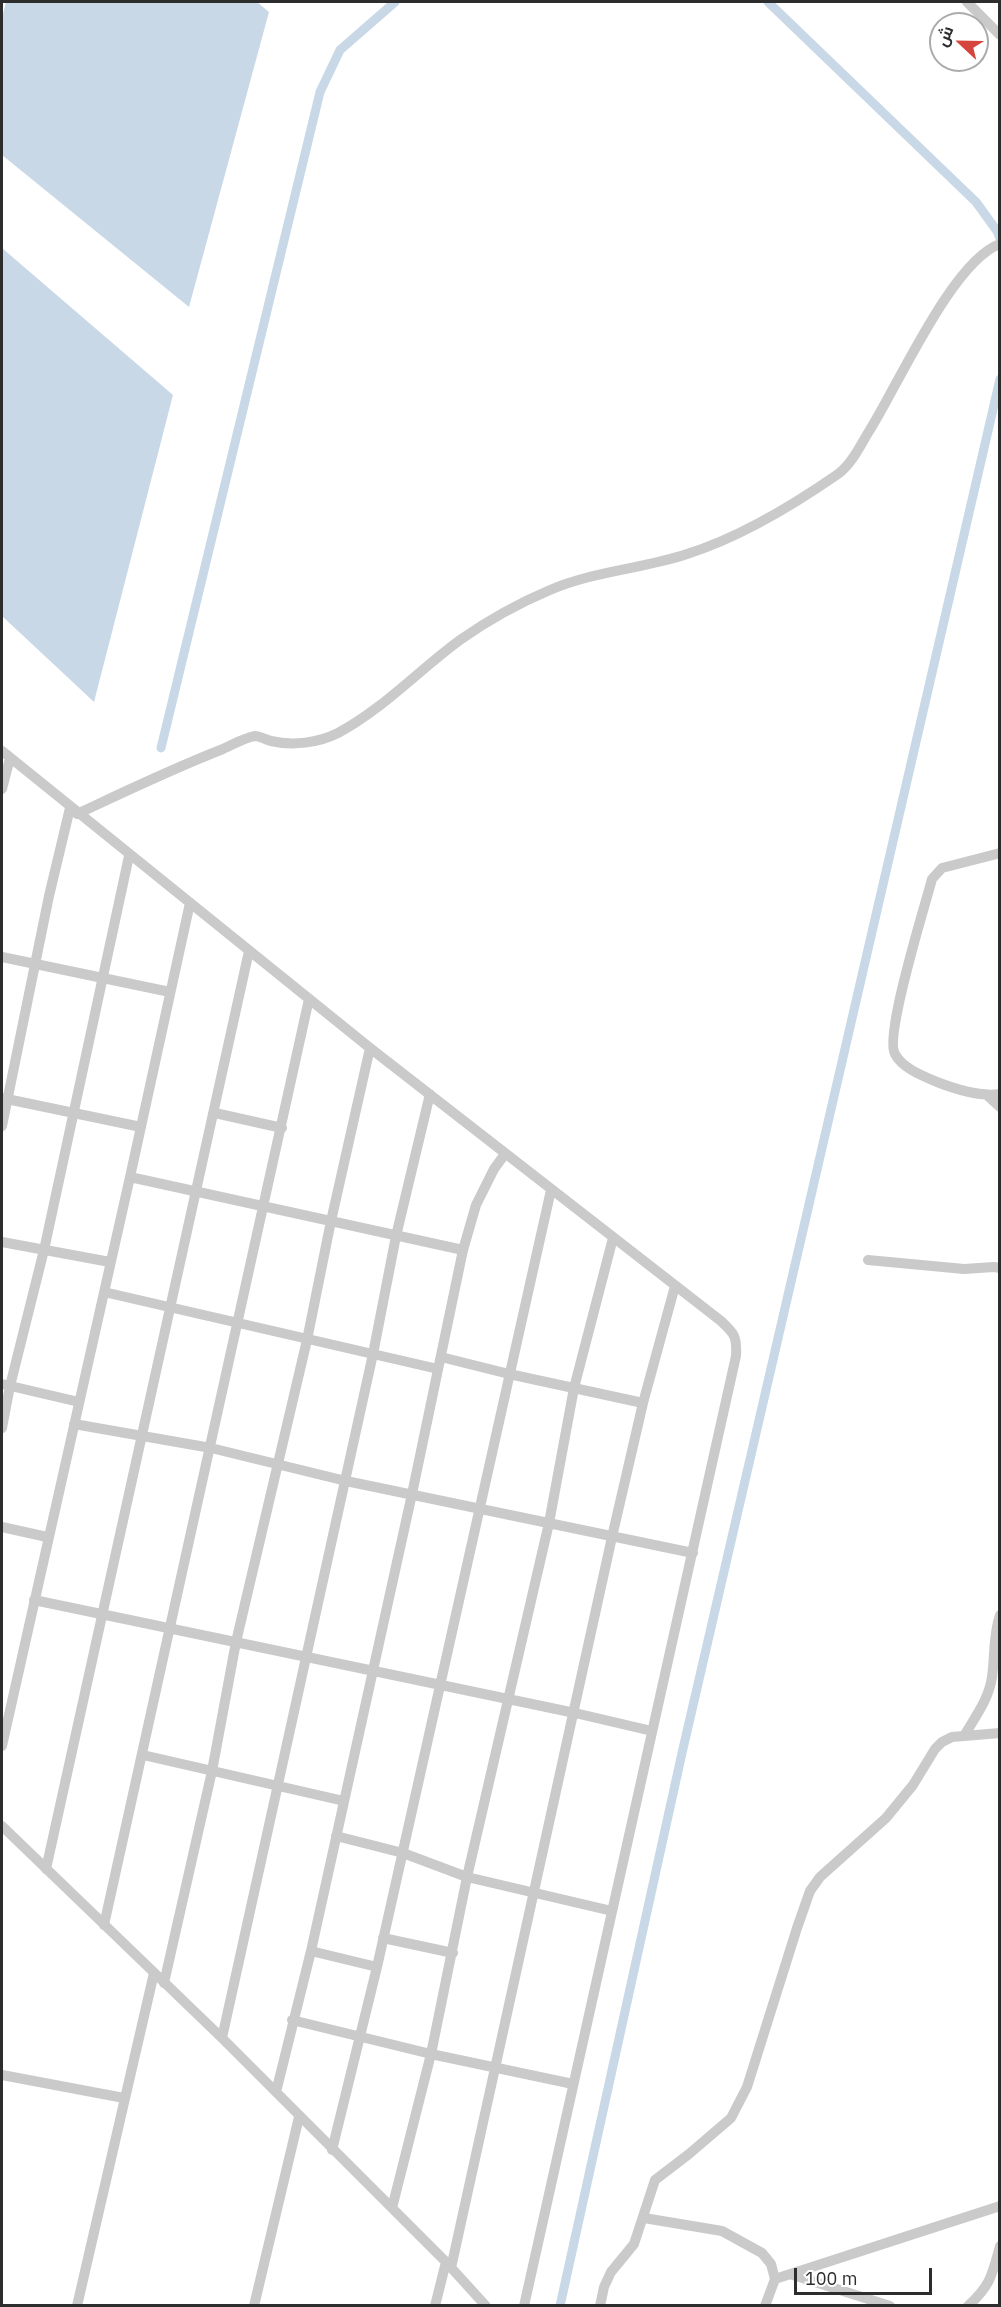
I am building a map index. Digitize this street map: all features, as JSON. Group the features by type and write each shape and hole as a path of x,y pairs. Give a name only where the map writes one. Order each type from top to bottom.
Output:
{"street":[{"path":"967,2 999,35"},
{"path":"74,811 255,736 273,742 293,744 334,735 362,720 462,639 523,603 583,577 650,564 688,554 723,541 807,494 842,472 966,268 995,245"},
{"path":"6,755 370,1048 721,1321 733,1332 737,1341 736,1356 693,1553 524,2306"},
{"path":"2,789 6,755"},
{"path":"2,1126 5,1098 35,965 74,811"},
{"path":"999,853 942,868 932,879 907,968 892,1037 895,1055 911,1069 946,1086 994,1095 999,1107"},
{"path":"2,1428 6,1385 44,1250 129,855"},
{"path":"2,1746 190,903"},
{"path":"46,1869 249,951"},
{"path":"2,957 170,992"},
{"path":"104,1925 309,999"},
{"path":"164,1983 212,1770 236,1642 307,1340 370,1048"},
{"path":"222,2038 374,1354 396,1236 430,1094"},
{"path":"5,1098 141,1127"},
{"path":"214,1113 282,1128"},
{"path":"276,2092 292,2020 311,1951 412,1494 463,1250 476,1206 494,1168 505,1154"},
{"path":"130,1177 463,1250"},
{"path":"332,2150 384,1938 551,1190"},
{"path":"392,2208 431,2054 467,1877 549,1523 574,1388 612,1238"},
{"path":"2,1242 110,1262"},
{"path":"868,1260 964,1269 999,1268"},
{"path":"435,2306 448,2265 497,2066 612,1537 643,1403 675,1287"},
{"path":"104,1292 438,1369"},
{"path":"441,1357 643,1403"},
{"path":"6,1385 79,1402"},
{"path":"74,1424 211,1448 346,1480 693,1553"},
{"path":"2,1527 47,1537"},
{"path":"34,1600 652,1731"},
{"path":"963,1736 987,1698 992,1678 999,1615"},
{"path":"600,2306 604,2287 611,2272 634,2244 655,2180 731,2118 739,2104 747,2087 796,1928 810,1891 820,1877 886,1818 913,1785 935,1749 942,1742 952,1737 999,1733"},
{"path":"143,1755 344,1801"},
{"path":"2,1832 46,1869 222,2038 392,2208 486,2306"},
{"path":"336,1836 403,1853 467,1877 612,1911"},
{"path":"384,1938 453,1953"},
{"path":"311,1951 377,1967"},
{"path":"77,2306 154,1973"},
{"path":"292,2020 431,2054 497,2066 573,2084"},
{"path":"2,2075 124,2098"},
{"path":"254,2306 299,2117"},
{"path":"775,2279 999,2206"},
{"path":"644,2218 722,2231 735,2236 762,2253 771,2264 775,2279 765,2306"},
{"path":"968,2306 980,2295 990,2280 999,2246"},
{"path":"790,2274 890,2306"}],"water":[{"path":"6,2 257,2 269,12 189,307 2,155 2,18"},
{"path":"2,248 173,395 94,702 2,616"}],"waterway":[{"path":"161,748 320,92 340,50 395,2"},
{"path":"768,2 976,202 997,231 1000,239"},
{"path":"560,2306 682,1753 1000,379"}]}
